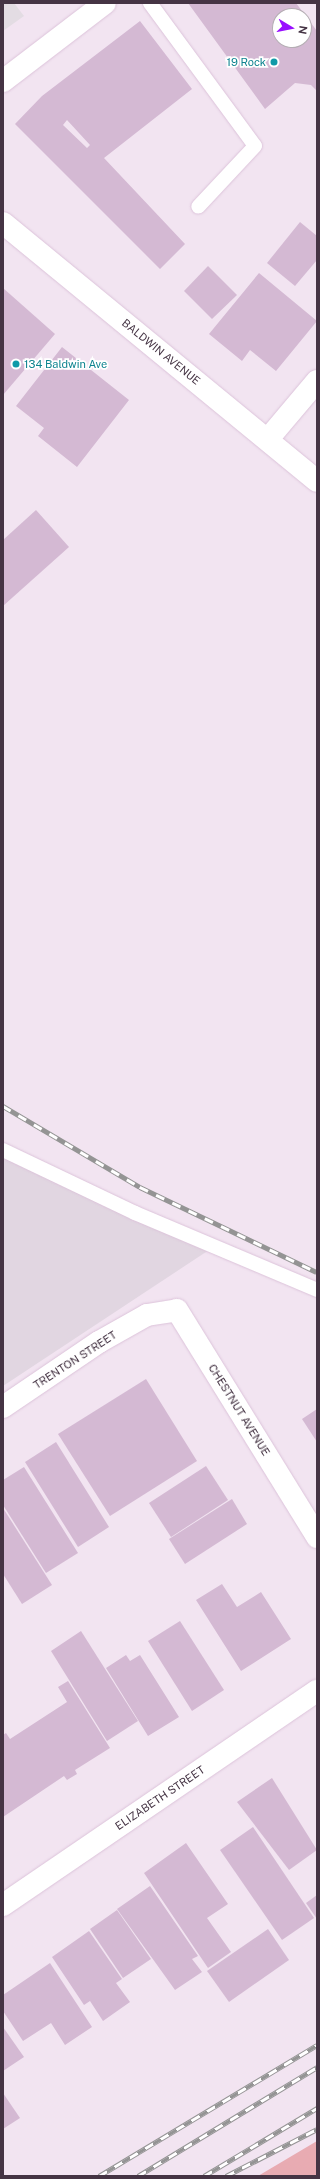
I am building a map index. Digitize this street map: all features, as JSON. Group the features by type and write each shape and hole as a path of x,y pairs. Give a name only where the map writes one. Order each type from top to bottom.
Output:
{"street":[{"path":"3,81 105,3"},
{"name":"BALDWIN AVENUE","path":"3,223 268,439 317,482"},
{"path":"268,439 317,381"},
{"name":"CHESTNUT AVENUE","path":"148,1315 177,1310 317,1537"},
{"name":"TRENTON STREET","path":"3,1407 99,1342 148,1315"},
{"name":"ELIZABETH STREET","path":"3,1905 317,1691"}],"lane":[{"path":"150,3 256,146 198,207"},
{"path":"3,1150 135,1213 317,1290"}],"shaded area":[{"path":"3,3 14,3 24,16 3,31"},
{"path":"3,1154 209,1250 3,1386"},
{"path":"317,2141 317,2176 258,2176"}],"building":[{"name":"19 Rock","path":"188,3 296,3 300,8 272,8 272,48 312,48 312,24 317,31 317,91 311,85 295,83 265,109"},
{"path":"140,21 192,89 104,158 185,244 160,269 15,124 42,96","holes":["67,120 90,145 87,148 63,125"]},
{"path":"300,222 317,236 317,260 295,286 267,263"},
{"path":"208,266 237,295 212,319 184,291"},
{"path":"259,273 317,321 276,371 250,350 242,361 209,334"},
{"name":"134 Baldwin Ave","path":"3,288 55,334 3,395"},
{"path":"62,347 129,400 77,467 38,436 44,428 16,406"},
{"path":"36,510 69,547 3,606 3,540"},
{"path":"146,1379 197,1461 110,1516 58,1434"},
{"path":"317,1409 317,1442 302,1419"},
{"path":"56,1442 109,1527 78,1547 25,1462"},
{"path":"206,1466 228,1500 171,1537 149,1503"},
{"path":"24,1467 78,1553 46,1573 3,1505 3,1480"},
{"path":"232,1499 247,1524 185,1564 169,1539"},
{"path":"3,1508 52,1585 22,1604 3,1574"},
{"path":"222,1584 237,1607 261,1592 291,1639 241,1671 196,1600"},
{"path":"180,1621 224,1690 192,1711 148,1641"},
{"path":"81,1631 138,1721 107,1741 51,1651"},
{"path":"126,1655 130,1661 140,1655 179,1717 148,1736 106,1668"},
{"path":"68,1681 110,1748 75,1770 77,1774 67,1780 64,1776 3,1817 3,1735 6,1733 10,1739 67,1702 58,1687"},
{"path":"272,1778 317,1850 289,1870 237,1802"},
{"path":"253,1827 314,1918 282,1940 220,1850"},
{"path":"186,1843 228,1904 207,1918 231,1952 208,1968 144,1873"},
{"path":"150,1886 198,1956 192,1959 202,1972 175,1990 117,1909"},
{"path":"317,1895 317,1919 306,1903"},
{"path":"117,1910 151,1959 123,1978 90,1929"},
{"path":"268,1929 289,1960 229,2002 207,1971"},
{"path":"89,1931 122,1979 116,1983 130,2002 103,2021 90,2001 84,2005 52,1957"},
{"path":"50,1963 92,2027 65,2045 51,2023 23,2041 3,2011 3,1995"},
{"path":"3,2027 24,2057 3,2071"},
{"path":"3,2093 20,2118 3,2129"}],"railway":[{"path":"3,1106 140,1187 317,1272"},
{"path":"99,2176 317,2045"},
{"path":"138,2176 317,2067"},
{"path":"204,2176 317,2108"},
{"path":"226,2176 317,2129"}],"place":[{"name":"19 Rock","path":"274,62"},
{"name":"134 Baldwin Ave","path":"16,364"}]}
